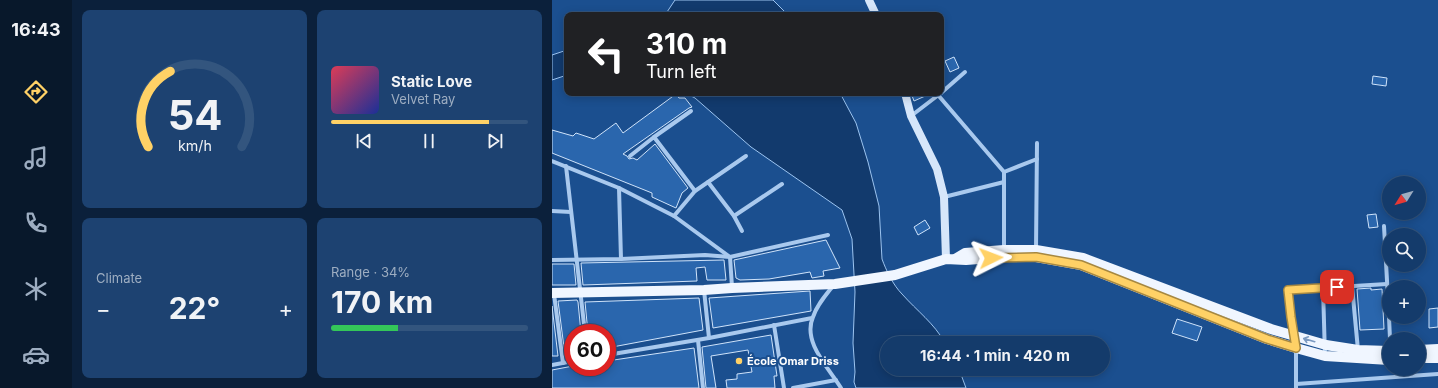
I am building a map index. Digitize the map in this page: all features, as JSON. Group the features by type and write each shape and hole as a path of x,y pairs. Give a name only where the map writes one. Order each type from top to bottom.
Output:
{"main road":[{"path":"869,0 875,12"},
{"path":"906,96 911,116 937,169 944,197 950,259"},
{"path":"553,293 704,290 837,284 895,275 950,259 966,260 1004,254 1036,254 1082,261 1183,301 1267,339 1296,348 1326,350 1382,359"},
{"path":"1183,301 1294,336 1326,350"},
{"path":"1426,350 1438,349"},
{"path":"1358,354 1382,352"},
{"path":"1426,358 1438,358"}],"street":[{"path":"944,90 965,72"},
{"path":"911,116 937,96"},
{"path":"942,96 1004,172 1004,254"},
{"path":"630,156 691,111"},
{"path":"654,137 695,191"},
{"path":"1036,254 1037,143"},
{"path":"674,216 695,191 746,156"},
{"path":"1004,172 1037,159"},
{"path":"552,161 619,188 674,216 730,257"},
{"path":"566,166 584,324"},
{"path":"708,182 734,216 742,231"},
{"path":"944,197 1004,182"},
{"path":"734,216 782,184"},
{"path":"619,188 621,259"},
{"path":"552,211 571,212"},
{"path":"1384,226 1387,280"},
{"path":"552,260 621,259 705,255 730,257 828,235"},
{"path":"730,257 732,288"},
{"path":"837,284 821,301 812,318 810,330 815,348 841,388"},
{"path":"1382,284 1288,290 1296,348 1296,386 1438,374"},
{"path":"1352,286 1358,354"},
{"path":"1323,288 1326,350"},
{"path":"704,290 709,338"},
{"path":"552,365 563,363 553,293"},
{"path":"616,354 698,340 812,318"},
{"path":"774,325 784,388"},
{"path":"698,340 703,388"},
{"path":"793,388 836,380"}],"water":[{"path":"675,0 773,0 785,12 667,12"},
{"path":"564,51 564,76 552,80 552,55"},
{"path":"691,96 842,96 856,123 879,206 882,259 893,282 899,290 931,323 941,336 880,336 880,376 962,376 966,388 856,388 854,382 855,372 853,343 855,292 852,239 842,210 751,147"}],"building":[{"path":"954,57 959,68 950,72 945,61"},
{"path":"1373,76 1387,78 1386,86 1372,84"},
{"path":"673,96 685,98 692,107 623,154 629,159 633,158 637,160 655,144 688,188 682,193 676,208 652,197 652,193 552,153 552,130 573,136 576,133 594,139 616,123 623,133"},
{"path":"912,96 925,96 914,101"},
{"path":"1376,214 1378,227 1369,228 1367,215"},
{"path":"925,220 930,228 918,235 914,227"},
{"path":"826,240 840,268 823,271 824,276 812,278 810,272 769,279 740,280 736,278 734,260"},
{"path":"724,260 726,280 707,280 705,267 696,268 697,281 583,285 581,263"},
{"path":"552,264 574,264 576,285 552,285"},
{"path":"1357,289 1382,289 1382,324 1384,324 1384,329 1360,330"},
{"path":"810,291 811,311 713,328 709,298"},
{"path":"699,298 703,330 616,346 616,324 587,324 585,302"},
{"path":"577,300 578,302 580,324 564,324 564,347 558,301"},
{"path":"552,306 558,356 552,356"},
{"path":"1438,308 1438,327 1429,328 1429,309"},
{"path":"1177,319 1202,327 1197,341 1172,333"},
{"name":"École Omar Driss","path":"771,335 777,376 774,376 775,388 727,388 726,380 737,379 737,374 752,372 748,350 711,356 716,388 706,388 702,347"},
{"path":"694,348 699,388 552,388 552,370 564,368 564,376 616,376 616,360"}],"place":[{"name":"École Omar Driss","path":"739,361"}],"route":[{"path":"991,258 1036,257 1081,265 1267,339 1296,348 1288,290 1337,287"}]}
